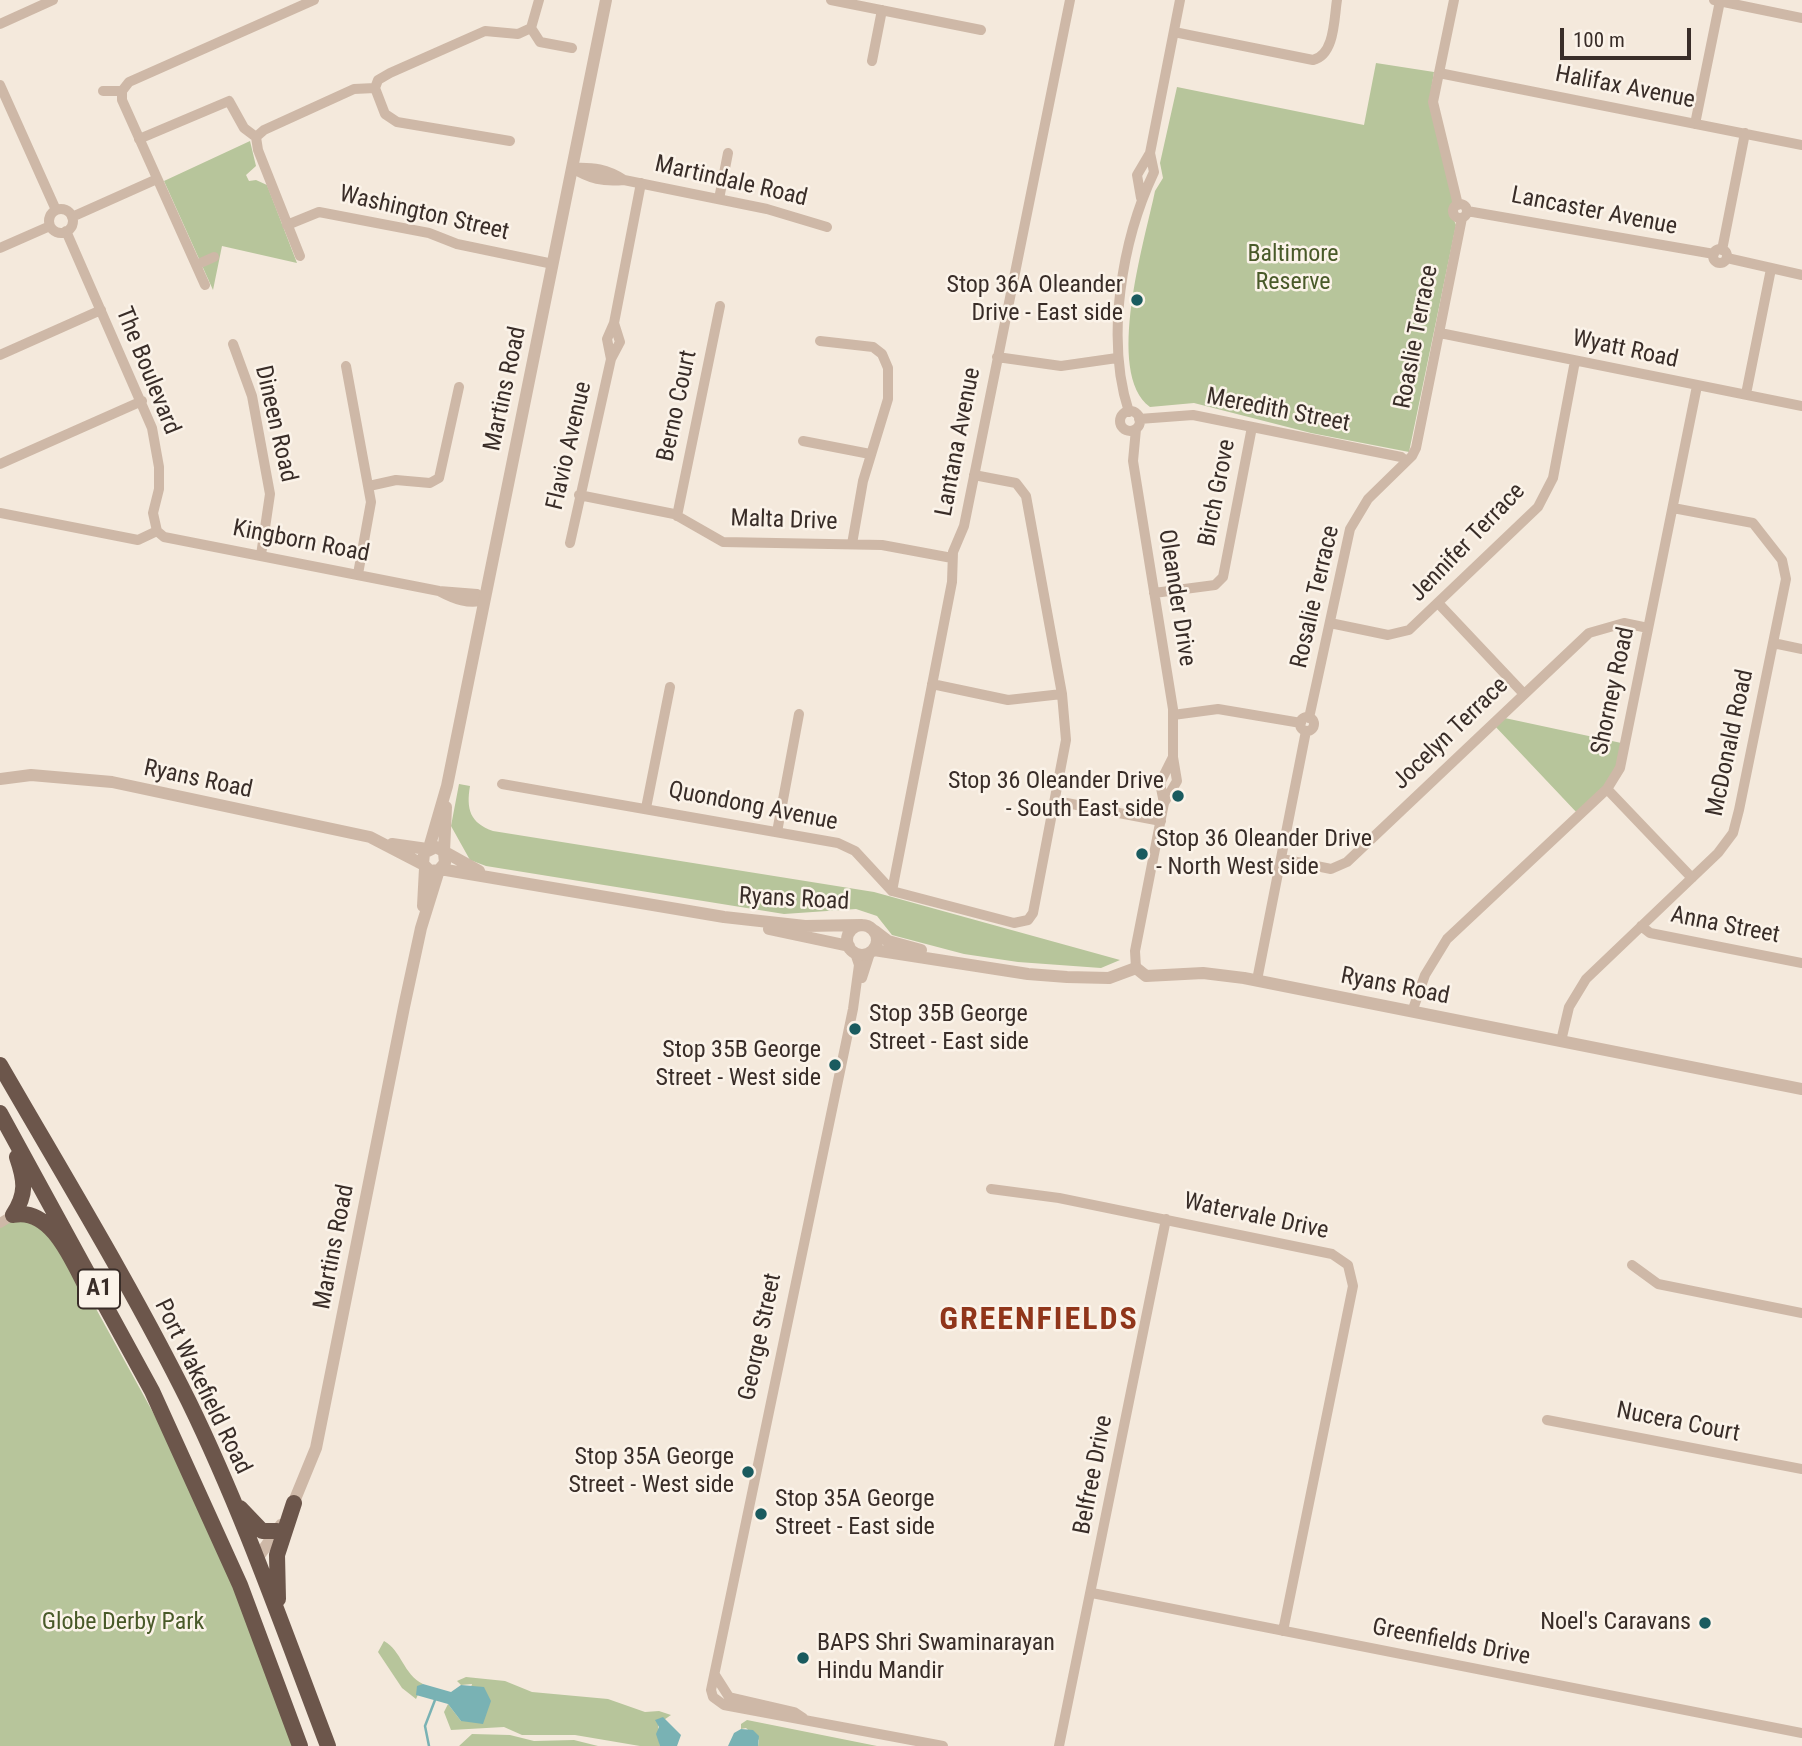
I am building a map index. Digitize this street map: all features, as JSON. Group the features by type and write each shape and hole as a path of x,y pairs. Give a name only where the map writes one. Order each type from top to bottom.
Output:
{"highway":[{"name":"Port Wakefield Road","path":"0,1065 161,1347 231,1498 328,1746"},
{"path":"1,1114 25,1184 21,1204 7,1219"},
{"name":"Port Wakefield Road","path":"1,1114 120,1328 187,1467 240,1585 300,1746"},
{"path":"7,1219 36,1215 48,1223 104,1319 172,1447 187,1467"},
{"path":"231,1498 262,1531 277,1531"},
{"path":"279,1616 277,1555 294,1503"},
{"path":"256,1560 250,1585 310,1746"}],"street":[{"path":"1,23 53,0"},
{"path":"205,285 122,100 122,91 129,82 314,0"},
{"path":"539,0 531,28 540,42 572,48"},
{"name":"Martins Road","path":"428,849 447,786 606,0"},
{"path":"831,0 981,30"},
{"name":"Lantana Avenue","path":"891,891 952,582 952,558 964,526 1070,0"},
{"path":"1134,426 1117,358 1119,305 1141,198 1137,175 1150,153 1180,0"},
{"path":"1174,32 1314,60 1321,58 1328,50 1338,0"},
{"path":"1454,0 1433,102 1462,211"},
{"path":"1695,124 1717,1 1765,5 1802,18"},
{"path":"872,61 882,10"},
{"path":"510,141 397,122 385,114 375,88 378,80 390,73 485,30 518,34 531,28"},
{"name":"Halifax Avenue","path":"1439,73 1802,145"},
{"path":"0,85 56,210"},
{"path":"256,137 264,130 355,89 375,88"},
{"path":"103,91 122,91"},
{"path":"139,139 222,101 232,104 244,128 256,137 258,150 300,257"},
{"path":"1721,254 1745,134"},
{"path":"719,199 728,153"},
{"name":"Martindale Road","path":"572,169 592,167 610,171 624,180 767,209 827,227"},
{"path":"72,217 157,178"},
{"name":"Flavio Avenue","path":"570,543 611,359 620,342 614,323 641,183"},
{"path":"56,210 67,211 72,217 72,224 66,231 55,231 50,226 50,215 56,210"},
{"name":"Lancaster Avenue","path":"1462,211 1721,254 1802,275"},
{"name":"Roaslie Terrace","path":"1406,461 1416,448 1462,211"},
{"name":"Washington Street","path":"287,225 319,212 429,233 457,244 553,264"},
{"path":"0,248 50,226"},
{"name":"The Boulevard","path":"66,231 152,428 158,457 159,489 153,513 157,531"},
{"path":"196,265 214,257"},
{"path":"1746,394 1771,269"},
{"name":"Berno Court","path":"677,516 720,306"},
{"path":"0,355 101,310"},
{"name":"Wyatt Road","path":"1440,333 1802,406"},
{"path":"820,341 873,347 885,359 891,385 870,454 852,544"},
{"name":"Dineen Road","path":"233,344 252,396 269,484 270,508 261,555"},
{"path":"997,356 1061,366 1117,358"},
{"name":"Jennifer Terrace","path":"1330,624 1393,635 1417,625 1538,508 1553,478 1575,361"},
{"path":"346,366 369,486 371,515 358,574"},
{"name":"Shorney Road","path":"1412,1012 1425,975 1447,939 1607,789 1620,768 1697,386"},
{"path":"369,486 396,480 430,483 439,478 458,387"},
{"path":"0,464 142,401"},
{"name":"Oleander Drive","path":"1129,412 1122,416 1120,422 1134,426 1133,447 1173,715 1173,757 1177,781 1164,803"},
{"name":"Meredith Street","path":"1134,426 1192,415 1401,457 1406,461"},
{"name":"Birch Grove","path":"1154,593 1216,585 1223,577 1252,427"},
{"path":"803,440 870,454"},
{"name":"Rosalie Terrace","path":"1257,980 1282,859 1305,724 1350,529 1368,499 1406,461"},
{"path":"891,891 1014,923 1024,922 1033,913 1056,801 1066,740 1062,694 1026,496 1016,483 974,475"},
{"name":"Malta Drive","path":"579,495 677,516 723,542 882,545 952,558"},
{"name":"McDonald Road","path":"1561,1041 1569,1007 1586,979 1728,841 1736,824 1786,573 1782,559 1761,531 1747,521 1673,508"},
{"path":"0,513 138,540 157,531"},
{"name":"Kingborn Road","path":"157,531 164,537 439,591 477,594 485,600"},
{"path":"1439,604 1524,694"},
{"name":"Jocelyn Terrace","path":"1282,859 1331,869 1347,862 1589,633 1624,623 1648,628"},
{"path":"1773,643 1802,649"},
{"path":"932,684 1009,700 1062,694"},
{"path":"646,808 670,687"},
{"path":"1173,715 1219,709 1305,724"},
{"path":"777,832 800,714"},
{"name":"Oleander Drive","path":"1136,968 1135,950 1164,803 1160,783 1173,757"},
{"name":"Ryans Road","path":"0,779 31,775 112,782 384,843 428,849"},
{"name":"Quondong Avenue","path":"502,783 848,846 861,856 891,891"},
{"name":"Martins Road","path":"444,852 447,786"},
{"path":"1607,789 1692,878"},
{"path":"1056,801 1161,821"},
{"name":"Ryans Road","path":"384,843 425,867"},
{"path":"436,847 444,852 445,863 440,870 425,867 422,855 428,849 436,847"},
{"name":"Ryans Road","path":"444,852 486,875"},
{"name":"Martins Road","path":"421,928 425,867"},
{"name":"Martins Road","path":"256,1560 294,1503 316,1448 421,928 440,870"},
{"name":"Ryans Road","path":"440,870 486,875 724,917 805,926 862,925"},
{"name":"Ryans Road","path":"724,917 852,950"},
{"path":"862,925 875,931 877,940 872,951 852,950 850,932 862,925"},
{"name":"Anna Street","path":"1641,926 1650,933 1802,963"},
{"name":"Ryans Road","path":"875,931 888,941 982,966"},
{"name":"George Street","path":"852,950 859,965 853,1009 768,1406 715,1675 711,1681 712,1694 723,1705 791,1720 803,1718 943,1746"},
{"name":"Ryans Road","path":"872,951 1028,974 1109,978 1136,968 1146,976 1203,973 1257,980 1802,1089"},
{"name":"George Street","path":"853,1009 872,951"},
{"name":"Watervale Drive","path":"990,1189 1059,1198 1332,1254 1348,1265 1353,1278 1283,1631"},
{"name":"Belfree Drive","path":"1058,1743 1092,1593 1166,1219"},
{"path":"1632,1265 1658,1284 1802,1313"},
{"name":"Nucera Court","path":"1547,1420 1802,1469"},
{"name":"Greenfields Drive","path":"1092,1593 1802,1733"}],"green space":[{"name":"Baltimore Reserve","path":"1376,63 1434,72 1431,91 1453,204 1451,213 1456,225 1409,452 1311,433 1194,403 1150,407 1137,390 1130,366 1129,337 1137,272 1155,191 1163,178 1160,163 1177,87 1364,125"},
{"path":"250,141 256,166 246,175 249,181 256,180 267,185 297,263 222,246 213,290 164,181"},
{"path":"1500,717 1626,744 1620,768 1579,815 1493,724"},
{"path":"459,784 470,786 471,814 479,824 493,831 874,892 1120,960 1101,968 1018,962 964,954 892,935 877,916 856,909 784,914 486,866 470,860 451,826"},
{"name":"Globe Derby Park","path":"13,1215 56,1236 172,1447 187,1467 300,1746 0,1746 0,1223"},
{"path":"384,1641 395,1651 416,1680 423,1684 416,1699 402,1688 378,1652"},
{"path":"466,1677 505,1681 532,1692 608,1699 645,1712 659,1711 671,1715 658,1724 660,1746 640,1746 575,1735 522,1735 504,1727 451,1730 444,1712 448,1704 461,1721 472,1684 461,1685 457,1681"},
{"path":"747,1720 877,1746 758,1746 759,1740 746,1728 741,1729 741,1724"},
{"path":"472,1734 510,1735 534,1741 574,1740 598,1746 459,1746"}],"water":[{"path":"423,1684 451,1692 461,1685 484,1687 491,1701 483,1724 461,1721 448,1704 416,1695 417,1686"},
{"path":"663,1717 681,1735 677,1746 660,1746 656,1734 659,1727 655,1720"},
{"path":"741,1729 753,1730 759,1736 758,1746 728,1746 734,1733"}],"waterway":[{"path":"429,1746 425,1726 435,1700"}],"place":[{"name":"Stop 36A Oleander Drive - East side","path":"1137,300"},
{"name":"Stop 36 Oleander Drive - South East side","path":"1178,796"},
{"name":"Stop 36 Oleander Drive - North West side","path":"1142,854"},
{"name":"Stop 35B George Street - East side","path":"855,1029"},
{"name":"Stop 35B George Street - West side","path":"835,1065"},
{"name":"Stop 35A George Street - West side","path":"748,1472"},
{"name":"Stop 35A George Street - East side","path":"761,1514"},
{"name":"Noel's Caravans","path":"1705,1623"},
{"name":"BAPS Shri Swaminarayan Hindu Mandir","path":"803,1658"}],"district":[{"name":"GREENFIELDS","path":"1039,1321"}]}
